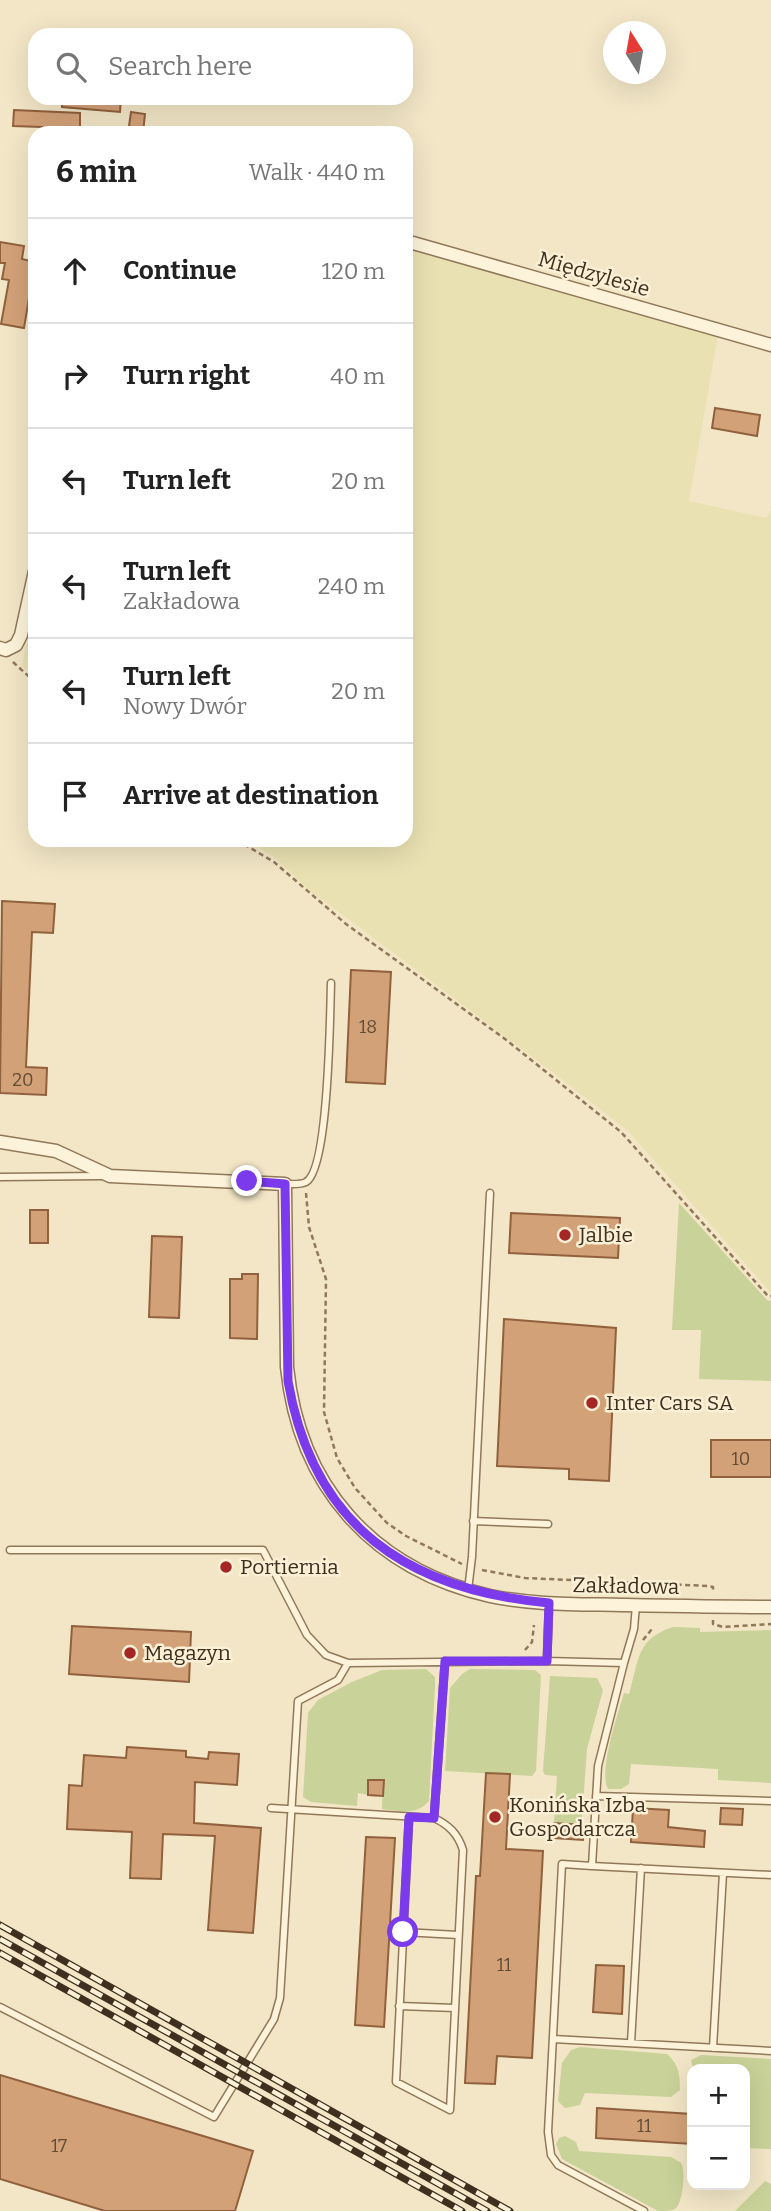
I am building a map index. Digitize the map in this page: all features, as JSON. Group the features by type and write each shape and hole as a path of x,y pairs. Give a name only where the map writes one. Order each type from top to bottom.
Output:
{"street":[{"name":"Międzylesie","path":"413,243 771,345"},
{"path":"3,649 16,645 28,603"},
{"path":"0,1142 56,1151 110,1176 285,1184"},
{"name":"Zakładowa","path":"285,1184 287,1367 294,1410 309,1454 322,1481 338,1504 378,1545 423,1573 468,1590 505,1598 549,1603 771,1607"}],"lane":[{"path":"285,1184 309,1181 319,1159 324,1124 331,983"},
{"path":"0,1177 110,1176"},
{"path":"468,1590 491,1193"},
{"path":"473,1521 548,1524"},
{"path":"10,1550 263,1549 307,1635 326,1655 348,1663 624,1663"},
{"path":"547,1661 549,1603"},
{"path":"592,1866 602,1743 634,1629 636,1605"},
{"path":"434,1818 445,1661"},
{"path":"0,2007 214,2118 274,2019 280,1998 298,1701 338,1680 348,1663"},
{"path":"596,1796 771,1801"},
{"path":"271,1808 434,1818 449,1827 460,1841 463,1850 450,2110 396,2082 409,1817"},
{"path":"644,2211 569,2172 558,2165 551,2155 548,2132 562,1864 771,1875"},
{"path":"631,2043 640,1868"},
{"path":"713,2048 723,1873"},
{"path":"403,1932 458,1935"},
{"path":"399,2006 455,2008"},
{"path":"553,2039 771,2051"}],"path":[{"path":"3,649 14,664 28,676"},
{"path":"249,847 274,862 315,899 505,1039 621,1132 768,1296 771,1296"},
{"path":"306,1193 309,1227 326,1279 324,1412 337,1458 355,1488 387,1523 406,1536 465,1566"},
{"path":"477,1569 525,1578 713,1587"},
{"path":"713,1615 713,1624 723,1627 771,1624"}],"shaded area":[{"path":"413,248 718,335 689,501 766,518 771,510 771,1293 629,1132 308,889 275,858 257,847 413,847"},
{"path":"28,635 28,671 22,666"}],"green space":[{"path":"679,1203 767,1300 771,1301 771,1381 699,1379 701,1330 672,1330"},
{"path":"673,1627 700,1628 700,1632 771,1630 771,1783 718,1780 718,1769 631,1764 629,1784 621,1789 608,1789 605,1770 607,1757 624,1693 629,1694 645,1645 661,1632"},
{"path":"426,1669 435,1677 429,1801 413,1811 382,1809 383,1780 369,1780 368,1795 358,1793 357,1806 311,1802 303,1797 308,1713 318,1700 382,1670"},
{"path":"470,1669 535,1670 541,1675 536,1771 532,1776 445,1771 450,1688"},
{"path":"550,1676 597,1678 603,1690 587,1749 582,1817 584,1825 554,1823 557,1776 545,1775 543,1771"},
{"path":"580,2047 667,2054 678,2070 680,2090 671,2097 585,2093 580,2105 565,2108 558,2101 562,2063 571,2050"},
{"path":"701,2055 771,2059 771,2149 750,2148 750,2064 692,2064 691,2060"},
{"path":"565,2136 576,2142 579,2151 671,2157 678,2161 683,2167 683,2179 678,2206 673,2210 658,2211 562,2159 556,2144 559,2138"},
{"path":"765,2181 771,2184 771,2211 735,2211"}],"building":[{"path":"62,105 120,105 120,112"},
{"path":"14,110 80,113 80,126 13,126"},
{"path":"131,112 145,114 144,126 129,126"},
{"path":"0,242 24,246 22,259 28,260 28,304 24,328 1,324 9,280 2,279 5,263 0,263"},
{"path":"715,408 760,415 757,436 712,428"},
{"path":"2,901 55,904 53,933 32,932 26,1067 47,1068 46,1095 0,1093"},
{"path":"351,970 391,972 385,1084 346,1082"},
{"path":"30,1210 48,1210 48,1243 30,1243"},
{"name":"Jalbie","path":"511,1213 620,1218 618,1258 509,1253"},
{"path":"152,1236 182,1237 179,1318 149,1317"},
{"path":"242,1274 258,1274 257,1339 230,1338 230,1279 242,1279"},
{"path":"504,1319 616,1328 609,1481 569,1479 569,1469 497,1466"},
{"path":"711,1440 771,1440 771,1477 711,1477"},
{"name":"Magazyn","path":"72,1626 191,1632 189,1682 69,1674"},
{"path":"127,1747 186,1751 186,1757 208,1759 209,1752 239,1754 237,1785 195,1782 194,1823 261,1828 253,1933 208,1930 215,1836 163,1834 161,1879 130,1878 132,1832 67,1829 69,1785 82,1786 84,1755 126,1758"},
{"path":"486,1773 510,1774 506,1849 543,1851 532,2058 497,2056 495,2084 465,2083 476,1876 480,1876"},
{"path":"368,1780 384,1780 383,1796 368,1795"},
{"path":"633,1808 669,1810 668,1827 705,1831 704,1847 631,1842"},
{"path":"721,1808 743,1809 742,1825 720,1824"},
{"path":"554,1823 584,1825 583,1840 554,1838"},
{"path":"366,1837 395,1838 384,2027 355,2025"},
{"path":"596,1965 624,1966 622,2014 593,2012"},
{"path":"0,2075 253,2151 235,2211 105,2211 0,2179"},
{"path":"597,2108 687,2114 687,2144 596,2138"}],"railway":[{"path":"0,1925 510,2211"},
{"path":"0,1939 487,2211"},
{"path":"0,1953 462,2211"}],"place":[{"name":"Jalbie","path":"565,1235"},
{"name":"Inter Cars SA","path":"592,1403"},
{"name":"Portiernia","path":"226,1567"},
{"name":"Magazyn","path":"130,1653"},
{"name":"Konińska Izba Gospodarcza","path":"495,1817"}],"route":[{"path":"247,1181 285,1184 288,1381 294,1410 309,1454 322,1481 338,1504 378,1545 423,1573 491,1596 549,1603 547,1661 445,1661 434,1818 409,1817 403,1932"}]}
